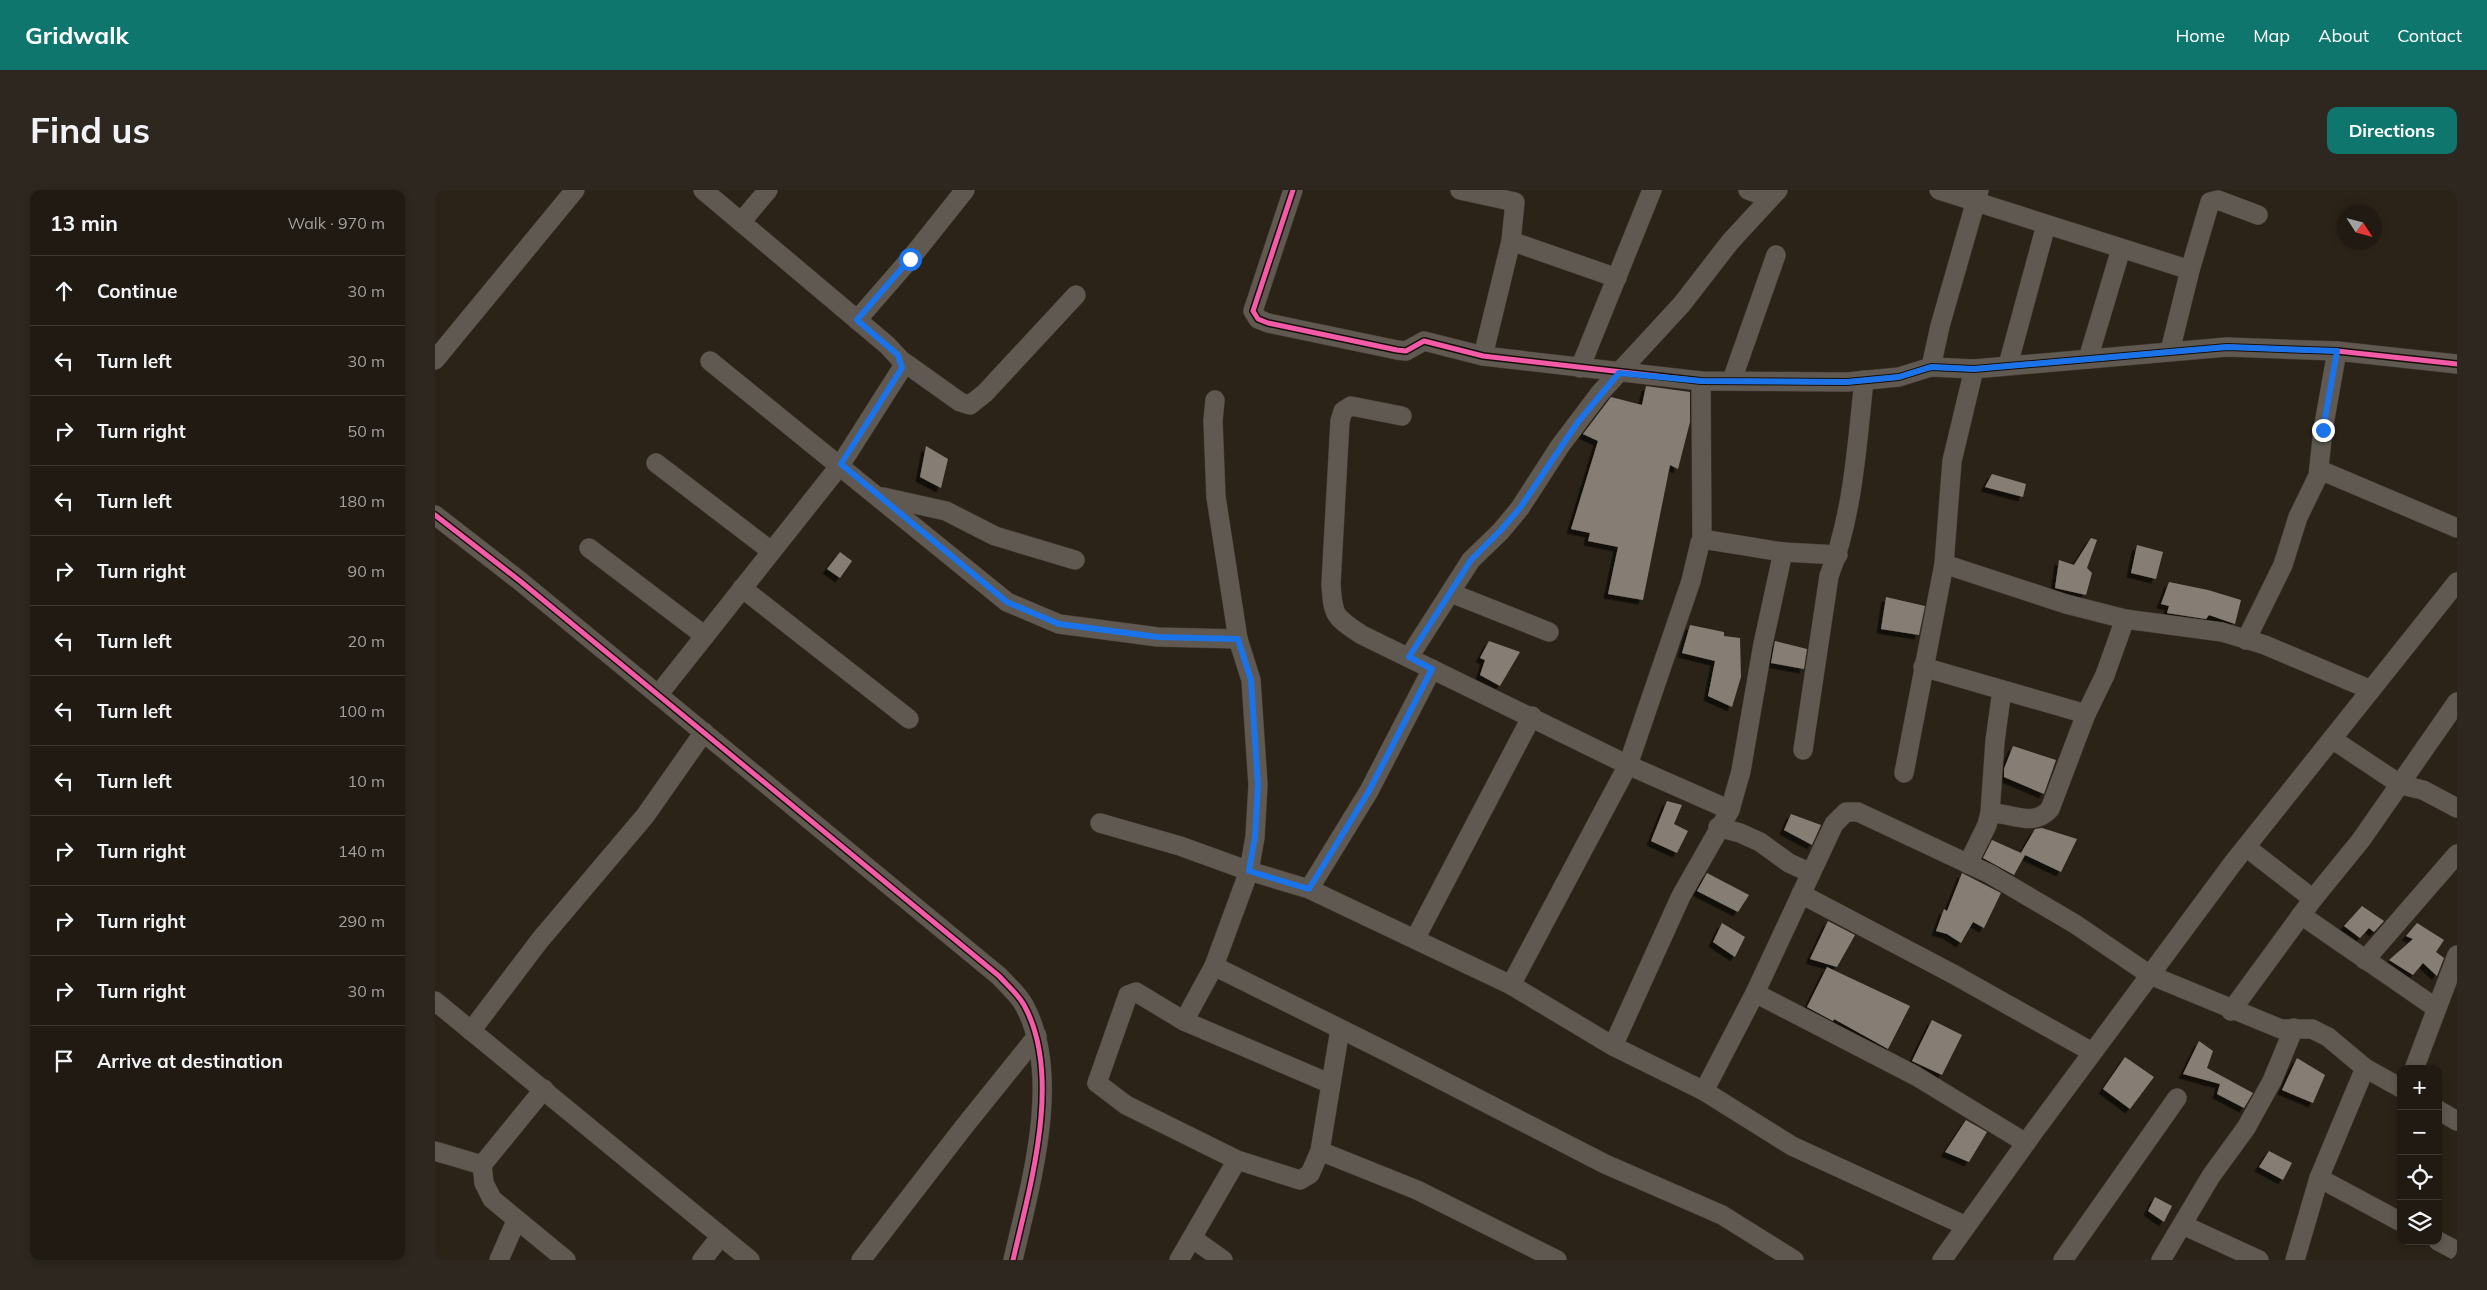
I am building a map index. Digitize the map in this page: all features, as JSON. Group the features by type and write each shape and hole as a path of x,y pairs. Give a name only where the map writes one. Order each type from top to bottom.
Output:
{"street":[{"path":"435,360 575,190"},
{"path":"703,190 887,345 901,360 961,402 970,405 985,393 1076,295"},
{"path":"741,222 768,190"},
{"path":"857,320 910,259 965,190"},
{"path":"1293,190 1253,311 1258,319 1267,323 1397,350 1406,351 1424,341 1483,356 1701,381 1847,382 1899,377 1931,367 1974,369 2227,347 2337,351 2457,364"},
{"path":"1460,190 1515,202 1511,241 1483,356"},
{"path":"1579,368 1652,190"},
{"path":"1748,190 1774,194"},
{"path":"1939,190 1977,196 2046,225 2190,270"},
{"path":"1409,657 1471,560 1520,508 1573,428 1619,373 1682,304 1731,242 1774,194"},
{"path":"1931,367 1977,196"},
{"path":"2170,351 2209,202 2218,200 2258,215"},
{"path":"2008,366 2046,225"},
{"path":"1511,241 1617,278"},
{"path":"2088,359 2121,249"},
{"path":"1732,380 1776,255"},
{"path":"2246,640 2283,566 2298,517 2319,470 2323,430 2337,351"},
{"path":"658,695 841,464 902,368 901,360"},
{"path":"710,361 841,464 1007,602 1059,624 1158,637 1238,639"},
{"path":"1905,773 1923,667 1944,564 1952,461 1974,369"},
{"path":"1803,750 1829,576 1838,555 1853,473 1864,380"},
{"path":"1511,985 1628,765 1703,539 1701,381"},
{"path":"1184,1021 1214,966 1249,871 1255,837 1258,785 1251,680 1238,639 1216,497 1213,421 1215,400"},
{"path":"1402,416 1351,406 1343,411 1340,422 1331,584 1333,611 1343,622 1362,635 1628,765 1730,810"},
{"path":"656,463 771,551"},
{"path":"2319,470 2457,528"},
{"path":"879,496 946,511 995,536 1075,560"},
{"path":"435,515 520,581 999,976 1023,1004 1037,1036 1041,1081 1039,1145 1013,1260"},
{"path":"1703,539 1783,552 1838,555"},
{"path":"589,548 705,636"},
{"path":"1613,1046 1681,896 1718,827 1730,810 1741,770 1763,644 1783,552"},
{"path":"1944,564 2066,604 2125,619 2222,632 2317,666 2371,690"},
{"path":"1942,1260 2092,1052 2246,847 2457,582"},
{"path":"742,588 909,719"},
{"path":"1451,593 1549,632"},
{"path":"1990,814 2000,813 2035,820 2043,816 2050,809 2086,714 2105,675 2125,619"},
{"path":"1923,667 2086,714"},
{"path":"1309,889 1369,791 1432,669"},
{"path":"1968,864 1987,825 1990,814 2001,690"},
{"path":"2231,1011 2313,898 2361,840 2457,702"},
{"path":"1415,939 1531,716"},
{"path":"471,1031 540,940 645,816 704,732"},
{"path":"2332,739 2401,785 2423,790 2457,808"},
{"path":"1703,1091 1755,993 1834,824 1839,816 1846,812 1858,812 1876,819 1968,864 2075,924 2150,975 2231,1011 2281,1029 2312,1029 2328,1037 2365,1068 2397,1086"},
{"path":"1100,823 1180,846 1249,871 1309,889 1511,985 1613,1046 1703,1091 1792,1146 1966,1226"},
{"path":"1718,827 1741,833 1761,842 1789,863 1811,873"},
{"path":"2246,847 2313,898"},
{"path":"2365,960 2457,854"},
{"path":"1801,894 1953,974 2092,1052"},
{"path":"2301,915 2436,1008"},
{"path":"2415,1065 2457,955"},
{"path":"1214,966 1605,1164 1722,1215 1794,1260"},
{"path":"1331,1084 1184,1021 1136,992 1130,993 1097,1083 1126,1105 1237,1160 1300,1180 1310,1174 1320,1151 1331,1084 1340,1029"},
{"path":"1755,993 1916,1076 2026,1143"},
{"path":"435,1001 750,1260"},
{"path":"2161,1260 2211,1176 2246,1128 2272,1081 2294,1028"},
{"path":"861,1260 1037,1036"},
{"path":"2301,1258 2319,1178 2365,1068"},
{"path":"544,1089 482,1166 484,1183 492,1199 516,1221 566,1260"},
{"path":"2063,1260 2177,1098"},
{"path":"2442,1112 2457,1121"},
{"path":"435,1151 482,1166"},
{"path":"1320,1151 1417,1190 1557,1260"},
{"path":"1179,1260 1237,1160"},
{"path":"2319,1178 2397,1220"},
{"path":"499,1260 516,1221"},
{"path":"2183,1225 2259,1260"},
{"path":"702,1260 721,1236"},
{"path":"1192,1238 1223,1260"},
{"path":"2442,1243 2457,1251"}],"building":[{"path":"1646,386 1690,392 1690,422 1678,469 1670,465 1643,600 1608,594 1618,547 1588,541 1590,533 1571,529 1598,441 1583,434 1611,397 1642,405"},
{"path":"926,446 948,459 941,488 920,477"},
{"path":"1992,474 2026,484 2023,497 1985,487"},
{"path":"2091,538 2097,540 2087,568 2092,573 2086,595 2055,588 2059,560 2074,565"},
{"path":"2137,545 2163,552 2156,579 2131,573"},
{"path":"840,552 852,561 840,578 827,569"},
{"path":"2169,582 2208,590 2241,600 2235,624 2209,615 2206,619 2167,613 2169,606 2161,604"},
{"path":"1886,597 1925,606 1919,635 1881,629"},
{"path":"1690,625 1724,632 1724,636 1740,638 1741,677 1732,707 1708,696 1715,661 1682,653"},
{"path":"1489,641 1520,652 1500,686 1480,675 1485,660 1480,658"},
{"path":"1775,641 1807,649 1804,669 1771,663"},
{"path":"2013,746 2056,760 2044,794 2004,777 2004,769"},
{"path":"1667,801 1682,805 1674,824 1688,831 1677,853 1651,841"},
{"path":"1791,814 1821,825 1812,845 1784,830"},
{"path":"2042,828 2077,839 2061,872 2025,855 2014,875 1983,858 1992,840 2021,853 2035,829"},
{"path":"1707,873 1749,895 1738,912 1697,891"},
{"path":"1962,873 2001,893 1984,928 1973,922 1961,943 1947,934 1936,931 1944,909 1947,911"},
{"path":"2362,906 2384,921 2374,932 2369,928 2360,938 2344,926"},
{"path":"1828,921 1855,935 1837,967 1810,959"},
{"path":"1722,923 1745,937 1735,957 1713,942"},
{"path":"2417,923 2444,940 2436,952 2444,958 2437,976 2423,963 2413,975 2389,960 2413,939 2406,936"},
{"path":"1827,967 1910,1006 1888,1049 1834,1019 1833,1021 1807,1007"},
{"path":"1932,1020 1962,1035 1942,1075 1912,1061"},
{"path":"2199,1041 2213,1051 2207,1068 2253,1093 2244,1108 2217,1094 2220,1084 2183,1074"},
{"path":"2125,1057 2154,1077 2130,1109 2103,1089"},
{"path":"2297,1058 2325,1075 2313,1103 2282,1090"},
{"path":"1966,1120 1987,1132 1969,1162 1945,1152"},
{"path":"2269,1151 2292,1163 2283,1180 2259,1167"},
{"path":"2155,1197 2172,1206 2164,1222 2148,1211"}],"cycle path":[{"path":"1293,190 1253,311 1258,319 1268,323 1397,350 1406,351 1424,341 1483,356 1701,381 1847,382 1899,377 1931,367 1974,369 2227,347 2337,351 2457,364"},
{"path":"435,515 520,581 999,976 1019,997 1035,1033 1041,1064 1042,1097 1034,1166 1013,1260"}],"route":[{"path":"910,259 857,320 898,355 902,368 841,464 1007,602 1059,624 1158,637 1238,639 1251,680 1258,785 1255,837 1249,871 1309,889 1369,791 1432,669 1409,657 1471,560 1520,508 1560,446 1600,393 1619,373 1701,381 1847,382 1899,377 1931,367 1974,369 2227,347 2337,351 2323,430"}]}
